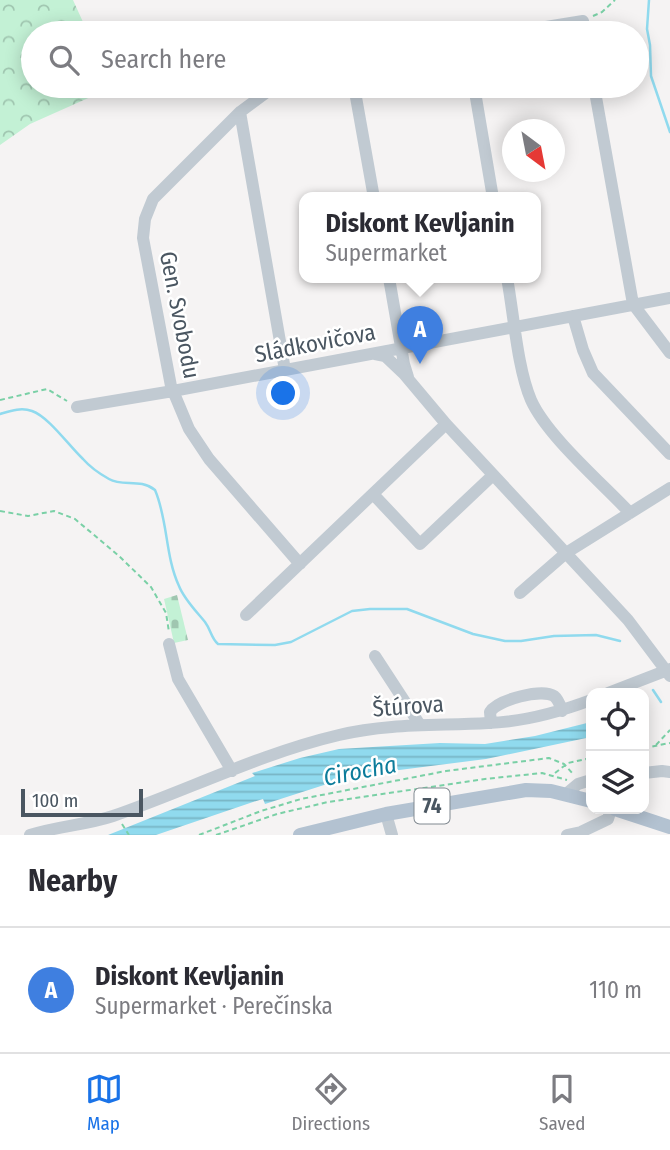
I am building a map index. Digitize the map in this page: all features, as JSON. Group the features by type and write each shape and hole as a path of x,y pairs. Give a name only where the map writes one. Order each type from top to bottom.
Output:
{"main road":[{"name":"74","path":"300,835 386,814 526,790 566,794 586,800"},
{"path":"629,814 670,827"}],"street":[{"name":"Gen. Svobodu","path":"259,98 240,112 153,199 145,219 143,238 173,391 198,445 300,564"},
{"path":"356,98 373,192"},
{"path":"476,98 492,192"},
{"path":"596,98 633,304 670,353"},
{"path":"240,112 285,370"},
{"path":"390,283 405,372 413,387 628,620 669,672 623,688"},
{"path":"508,283 531,400 547,425 630,513"},
{"name":"Sládkovičova","path":"77,407 374,354 402,358 516,327 670,298"},
{"path":"573,316 593,373 670,454"},
{"path":"374,354 387,362 402,358"},
{"path":"402,358 413,387"},
{"path":"246,615 446,424"},
{"path":"373,494 420,544 494,475"},
{"path":"520,593 566,553 670,488"},
{"path":"169,644 178,679 232,771"},
{"path":"375,656 420,725"},
{"path":"491,723 490,712 496,704 539,694 556,697 562,711"},
{"name":"Štúrova","path":"30,835 93,822 297,747 340,734 420,725 491,723 562,711 586,702"},
{"path":"649,772 670,772"},
{"path":"566,794 576,780 586,780"},
{"path":"386,814 392,835"},
{"path":"567,835 581,832 608,819 610,814"}],"path":[{"path":"591,21 615,0"},
{"path":"0,400 47,389 77,407"},
{"path":"0,512 28,516 54,512 75,519 151,587 166,613 169,644"},
{"path":"655,746 670,730"},
{"path":"649,747 670,743"},
{"path":"199,835 301,799 446,771 549,758 564,764 576,780"},
{"path":"554,774 564,764 586,759"},
{"path":"216,835 277,814 328,802 542,773 576,780"},
{"path":"125,828 128,835"}],"green space":[{"path":"0,0 73,0 83,21 21,21 21,98 88,98 30,124 0,145"},
{"path":"177,595 188,640 174,643 164,599"}],"water":[{"name":"Cirocha","path":"586,723 586,738 486,759 352,776 265,804 263,799 253,802 156,835 108,835 255,776 252,773 300,758 339,749 440,743 485,744 535,736"}],"waterway":[{"path":"648,21 649,0"},
{"path":"649,40 651,76 670,132"},
{"path":"0,414 20,409 32,411 45,419 102,475 114,481 143,484 155,490 174,574 187,600 218,644 275,645 291,642 352,611 370,609 407,609 473,634 505,641 596,635 620,641"},
{"path":"653,690 661,702"}],"place":[{"name":"Diskont Kevljanin","path":"420,364"}]}
